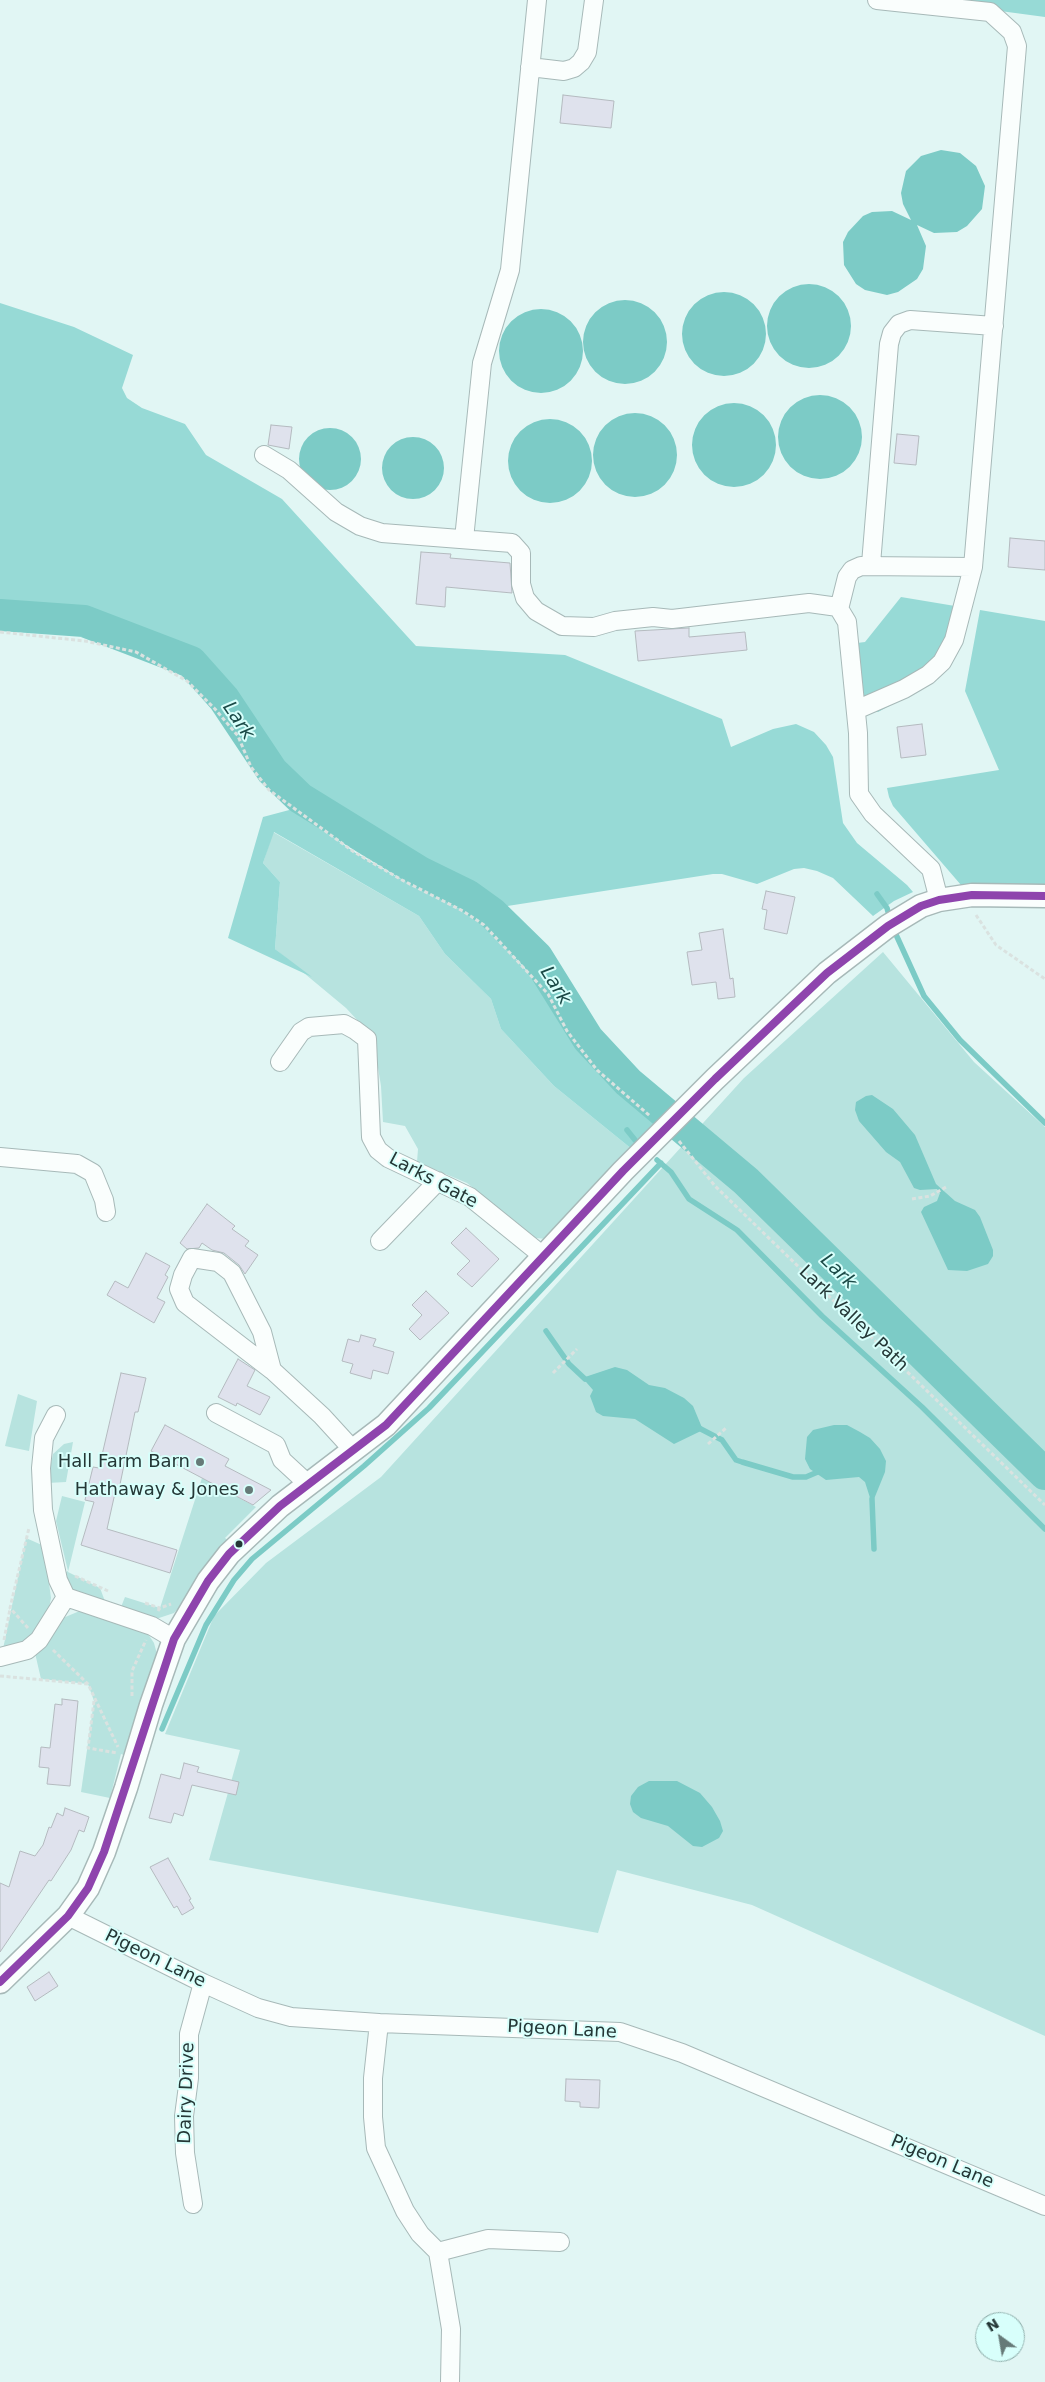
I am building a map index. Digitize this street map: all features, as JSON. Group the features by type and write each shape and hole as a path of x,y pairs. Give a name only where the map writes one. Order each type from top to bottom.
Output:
{"main road":[{"path":"0,1982 68,1916 88,1888 104,1852 174,1639 208,1581 229,1554 280,1506 386,1425 671,1124 827,973 896,921 922,906 939,900 972,895 1045,896"}],"street":[{"path":"464,539 482,363 510,270 537,0"},
{"path":"530,67 564,71 574,68 581,62 587,52 594,0"},
{"path":"856,710 904,689 928,675 942,662 954,640 973,567 1017,46 1012,32 990,12 877,0"},
{"path":"871,564 889,344 892,333 899,324 910,320 994,326"},
{"path":"264,455 289,470 336,512 360,526 382,533 512,543 521,553 521,584 525,598 536,611 562,626 594,627 615,621 653,617 672,620 809,603 839,609"},
{"path":"939,900 931,869 873,814 859,794 858,733 847,622 839,609 846,577 852,570 871,564 973,567"},
{"name":"Larks Gate","path":"280,1062 302,1032 309,1027 344,1024 355,1030 366,1039 371,1137 378,1150 388,1158 470,1197 544,1256"},
{"path":"0,1156 77,1164 93,1173 104,1200 106,1212"},
{"path":"380,1241 438,1181"},
{"path":"272,1370 262,1332 232,1273 218,1262 192,1258 183,1275 179,1289 185,1303 272,1370 322,1416 354,1451"},
{"path":"216,1413 276,1445 282,1460 308,1484"},
{"path":"56,1415 44,1438 41,1468 43,1510 58,1580 66,1597 152,1626 174,1639"},
{"path":"1,1651 27,1650 39,1640 66,1597"},
{"name":"Pigeon Lane","path":"68,1916 258,2008 291,2017 379,2023 620,2032 682,2053 1045,2206"},
{"name":"Dairy Drive","path":"193,2204 185,2153 184,2116 189,2078 189,2034 204,1983"},
{"path":"379,2023 373,2078 373,2117 376,2148 405,2211 420,2234 438,2252 451,2329 450,2382"},
{"path":"438,2252 488,2240 560,2242"}],"path":[{"name":"Lark Valley Path","path":"0,632 85,641 136,652 187,681 238,736 251,767 269,790 354,852 402,880 463,911 484,925 548,994 567,1031 597,1070 671,1124 679,1140 715,1186 1045,1505"},
{"path":"972,895 975,912 996,945 1045,979"},
{"path":"912,1199 936,1194 948,1186"},
{"path":"553,1373 577,1349"},
{"path":"708,1444 726,1428"},
{"path":"1,1651 31,1521"},
{"path":"68,1572 89,1584 116,1594"},
{"path":"142,1602 160,1608"},
{"path":"10,1608 39,1640 78,1672 88,1684 94,1701 121,1754 88,1748 94,1701"},
{"path":"0,1676 88,1684"}],"shaded area":[{"path":"911,0 1045,0 1045,17 963,6"},
{"path":"941,150 960,153 976,166 985,186 982,209 967,226 957,232 934,233 917,225 926,246 923,269 917,279 898,292 887,295 865,290 856,284 844,265 843,242 848,232 863,216 872,212 892,211 911,220 903,204 901,193 906,171 921,156"},
{"path":"809,284 825,287 839,296 848,310 851,326 848,342 839,356 825,365 809,368 793,365 779,356 770,342 767,326 770,310 779,296 793,287"},
{"path":"724,292 740,295 754,304 763,318 766,334 763,350 754,364 740,373 724,376 708,373 694,364 685,350 682,334 685,318 694,304 708,295"},
{"path":"625,300 641,303 655,312 664,326 667,342 664,358 655,372 641,381 625,384 609,381 595,372 586,358 583,342 586,326 595,312 609,303"},
{"path":"0,303 74,327 133,355 122,388 127,398 142,408 185,424 206,455 282,499 416,646 565,655 722,719 731,747 773,729 796,724 814,732 826,745 833,757 843,823 857,843 913,892 894,901 873,916 833,878 804,868 794,869 757,884 722,874 713,874 501,907 437,869 370,836 346,821 317,796 284,761 229,688 195,660 135,636 79,623 0,617"},
{"path":"541,309 557,312 571,321 580,335 583,351 580,367 571,381 557,390 541,393 525,390 511,381 502,367 499,351 502,335 511,321 525,312"},
{"path":"820,395 836,398 850,407 859,421 862,437 859,453 850,467 836,476 820,479 804,476 790,467 781,453 778,437 781,421 790,407 804,398"},
{"path":"734,403 750,406 764,415 773,429 776,445 773,461 764,475 750,484 734,487 718,484 704,475 695,461 692,445 695,429 704,415 718,406"},
{"path":"635,413 651,416 665,425 674,439 677,455 674,471 665,485 651,494 635,497 619,494 605,485 596,471 593,455 596,439 605,425 619,416"},
{"path":"550,419 566,422 580,431 589,445 592,461 589,477 580,491 566,500 550,503 534,500 520,491 511,477 508,461 511,445 520,431 534,422"},
{"path":"324,428 336,428 352,437 359,447 361,459 359,471 352,481 336,490 324,490 313,485 304,476 299,465 299,453 304,442 313,433"},
{"path":"407,437 419,437 435,446 442,456 444,468 442,480 435,490 419,499 407,499 396,494 387,485 382,474 382,462 387,451 396,442"},
{"path":"901,597 967,608 941,674 934,682 878,712 866,708 860,690 857,643 865,642"},
{"path":"980,610 1045,621 1045,884 961,885 893,806 889,797 887,788 999,770 965,691"},
{"path":"293,809 354,852 402,880 463,911 484,925 548,994 567,1031 597,1070 659,1125 633,1150 554,1086 501,1029 491,999 445,954 419,916 274,832 263,863 280,882 275,949 312,977 228,938 263,817"},
{"path":"273,832 419,916 445,954 491,999 501,1029 554,1086 633,1150 546,1239 536,1238 467,1183 417,1162 418,1149 405,1126 383,1122 381,1086 373,1037 346,1008 275,949 280,882 263,863"},
{"path":"883,952 974,1062 1045,1127 1045,2036 752,1905 617,1870 598,1933 209,1860 240,1750 165,1734 214,1616 266,1563 381,1477 744,1078"},
{"path":"872,1095 893,1109 915,1135 936,1184 955,1201 975,1210 980,1217 993,1250 993,1256 988,1264 967,1271 948,1270 921,1212 924,1207 937,1201 940,1193 937,1189 920,1190 914,1188 900,1162 886,1152 859,1121 855,1110 856,1102"},
{"path":"615,1367 627,1370 649,1385 665,1388 684,1398 693,1406 703,1430 674,1444 635,1419 603,1416 596,1412 590,1396 593,1390 580,1375 585,1377"},
{"path":"18,1394 37,1401 29,1451 5,1446"},
{"path":"834,1425 847,1425 870,1438 880,1449 886,1461 885,1472 872,1504 865,1482 859,1477 826,1480 810,1469 805,1459 807,1437 813,1430"},
{"path":"73,1442 66,1482 47,1483 53,1454 64,1444"},
{"path":"202,1478 256,1507 225,1538 236,1546 174,1613 159,1618 151,1618 121,1607 125,1597 160,1608"},
{"path":"62,1496 85,1502 68,1572 100,1588 106,1604 74,1591 62,1574 68,1571 56,1521"},
{"path":"26,1538 44,1546 51,1598 48,1613 30,1642 3,1649"},
{"path":"82,1610 146,1631 154,1643 157,1654 134,1759 121,1754 110,1798 81,1792 94,1701 88,1684 41,1679 35,1653 63,1618"},
{"path":"649,1781 677,1781 700,1793 712,1807 720,1821 723,1831 719,1838 702,1847 693,1846 668,1826 641,1818 633,1812 630,1804 631,1796 638,1787"}],"building":[{"path":"563,95 614,101 611,128 560,123"},
{"path":"271,425 292,427 289,449 268,445"},
{"path":"897,434 919,436 916,465 894,463"},
{"path":"1010,538 1045,541 1045,570 1008,567"},
{"path":"421,552 451,554 450,558 510,563 512,593 446,587 445,607 416,604"},
{"path":"689,628 689,637 745,632 747,650 638,661 635,631"},
{"path":"922,724 926,755 901,758 897,727"},
{"path":"766,891 795,897 787,934 764,929 767,910 762,909"},
{"path":"723,929 730,979 733,978 735,997 718,999 716,982 692,985 687,952 702,950 699,933"},
{"path":"207,1204 235,1226 232,1229 249,1241 245,1246 258,1255 245,1274 239,1265 224,1253 212,1250 202,1243 199,1248 187,1249 180,1243"},
{"path":"466,1228 499,1259 472,1287 457,1274 470,1261 451,1243"},
{"path":"146,1253 170,1266 165,1275 168,1277 157,1298 165,1302 154,1323 107,1295 115,1281 128,1288"},
{"path":"426,1291 449,1313 420,1340 409,1329 422,1315 412,1305"},
{"path":"361,1335 376,1339 373,1346 394,1352 388,1374 373,1370 371,1379 350,1373 353,1364 342,1361 348,1339 359,1342"},
{"path":"238,1359 255,1370 247,1386 270,1397 260,1415 237,1403 236,1406 218,1397"},
{"path":"121,1373 146,1378 138,1412 135,1412 118,1494 115,1493 107,1529 177,1550 170,1573 81,1545 94,1502 85,1500 93,1467 99,1468"},
{"name":"Hall Farm Barn","path":"165,1425 229,1459 225,1466 271,1490 253,1505 151,1451"},
{"path":"62,1699 78,1701 70,1786 47,1784 49,1768 39,1767 41,1747 50,1748 55,1704 62,1705"},
{"path":"184,1763 199,1767 197,1772 239,1782 236,1795 192,1785 183,1816 174,1813 171,1823 149,1818 161,1774 180,1779"},
{"path":"65,1808 89,1817 84,1832 79,1830 71,1850 51,1881 49,1880 0,1952 0,1883 9,1887 20,1851 35,1856 43,1845 49,1827 51,1828 57,1813 63,1816"},
{"path":"168,1858 194,1908 182,1915 177,1906 174,1908 150,1867"},
{"path":"49,1972 58,1986 35,2001 27,1987"},
{"path":"566,2079 600,2080 599,2108 580,2107 580,2102 565,2101"}],"waterway":[{"name":"Lark","path":"0,615 84,621 191,662 224,699 272,771 300,798 420,872 467,895 492,913 537,957 588,1039 628,1082 746,1181 1045,1474"},
{"path":"877,894 887,908 890,919"},
{"path":"893,928 924,996 960,1040 1045,1123"},
{"path":"627,1130 635,1140"},
{"path":"657,1160 671,1172 689,1199 737,1230 822,1316 922,1407 1045,1529"},
{"path":"162,1729 206,1625 234,1580 252,1559 364,1466 429,1408 661,1163"},
{"path":"546,1331 569,1364 585,1379"},
{"path":"697,1427 722,1440 736,1460 793,1477 806,1477 820,1471"},
{"path":"872,1499 874,1549"}],"transit line":[{"path":"0,1982 68,1916 88,1888 104,1852 174,1639 208,1581 229,1554 280,1506 386,1425 623,1171 715,1079 827,973 888,926 921,906 939,900 972,895 1045,896"}],"place":[{"name":"Hall Farm Barn","path":"200,1462"},
{"name":"Hathaway & Jones","path":"249,1490"}]}
